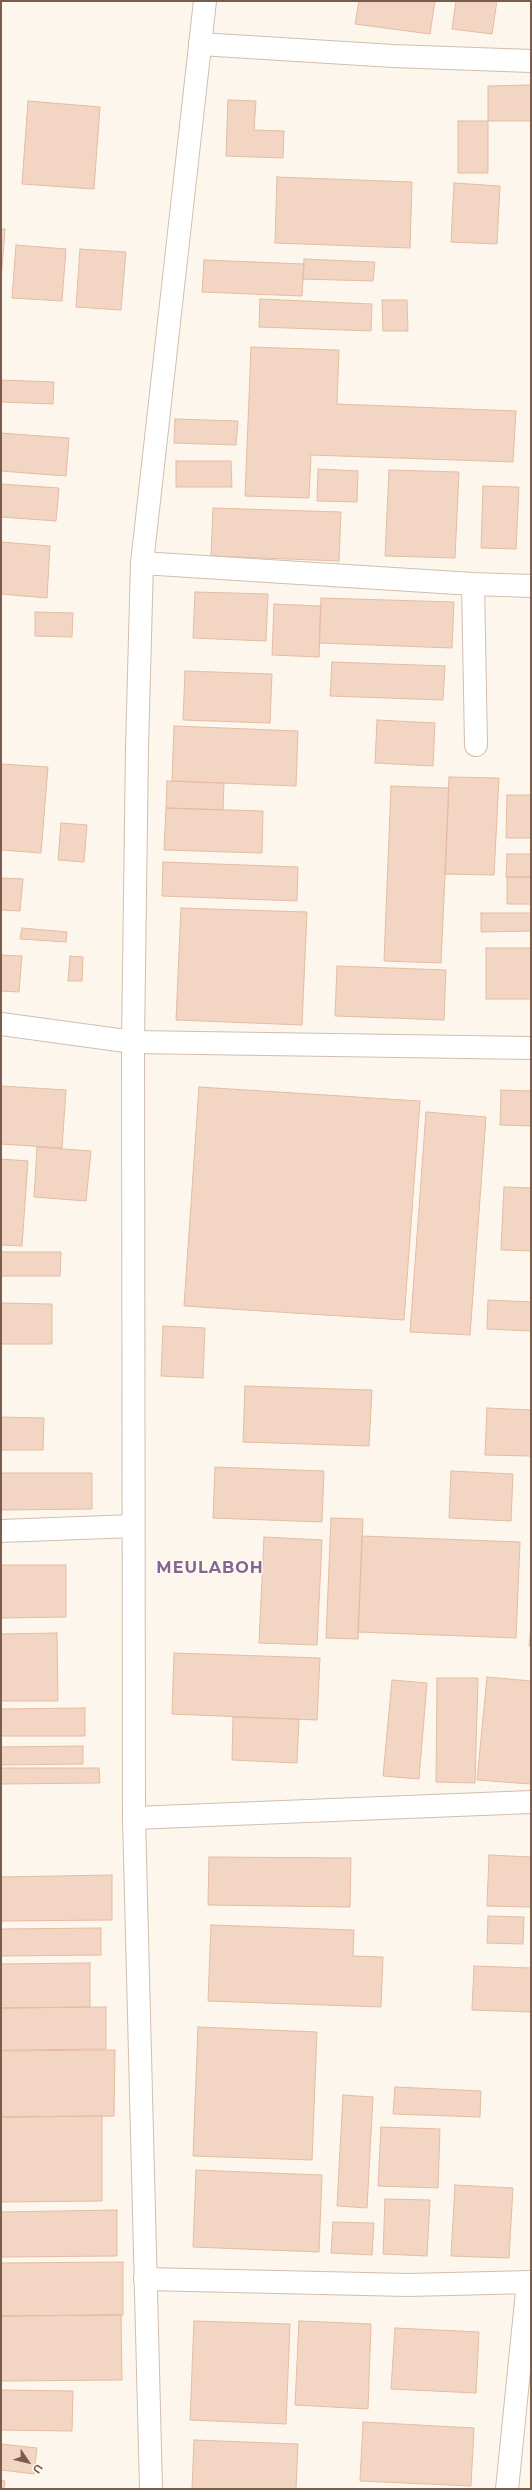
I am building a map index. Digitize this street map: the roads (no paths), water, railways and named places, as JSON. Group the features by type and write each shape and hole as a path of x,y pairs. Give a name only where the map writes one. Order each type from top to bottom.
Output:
{"street":[{"path":"152,2489 144,2279 134,1818 133,1042 142,563 205,1"},
{"path":"200,44 393,56 531,61"},
{"path":"142,563 473,584 531,586"},
{"path":"473,584 476,745"},
{"path":"1,1024 133,1042 531,1048"},
{"path":"1,1531 133,1526"},
{"path":"134,1818 531,1802"},
{"path":"144,2279 408,2285 529,2282 507,2489"}],"district":[{"name":"MEULABOH","path":"210,1568"}]}
